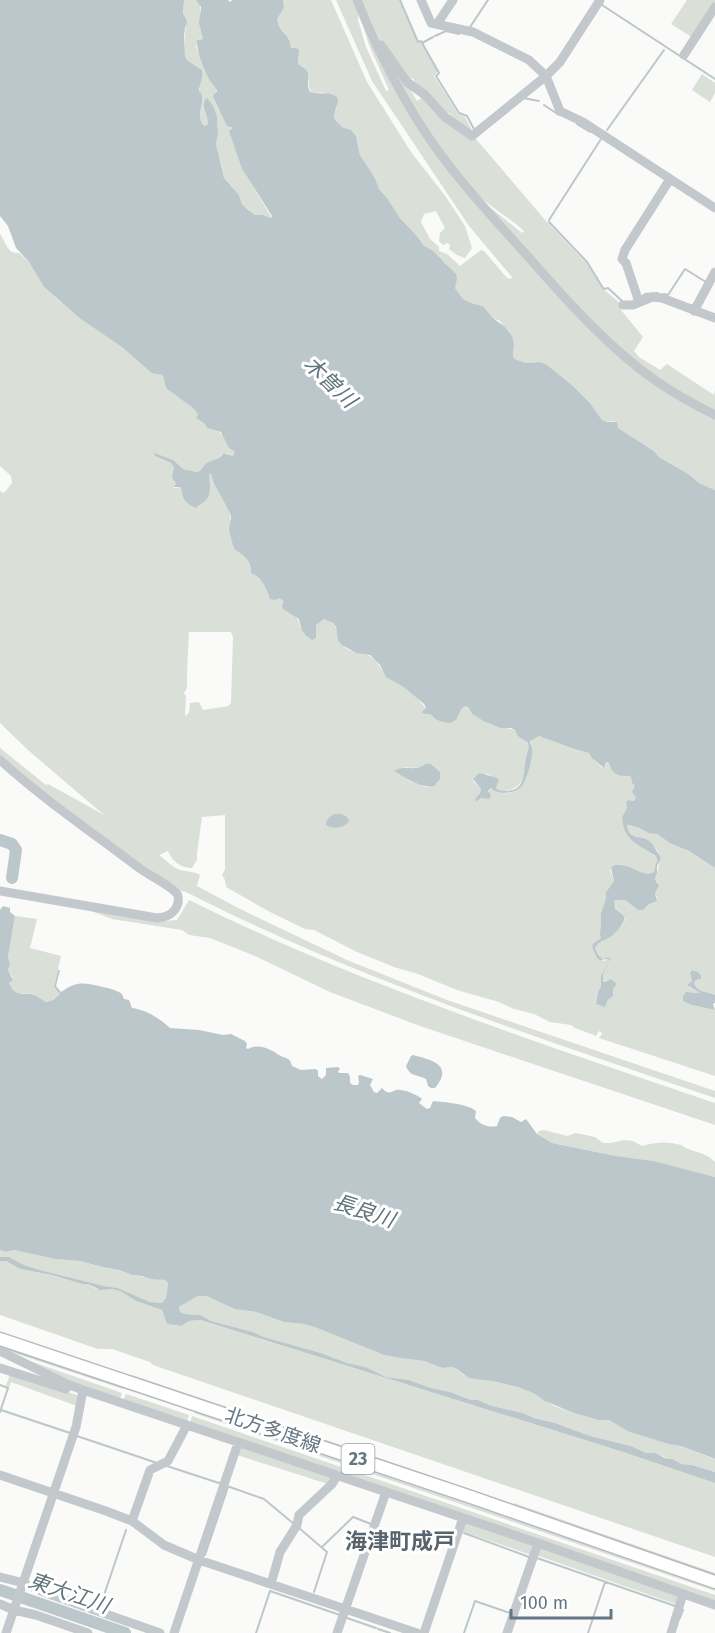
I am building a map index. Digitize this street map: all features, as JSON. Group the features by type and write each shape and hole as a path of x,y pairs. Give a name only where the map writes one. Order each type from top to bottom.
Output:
{"main road":[{"name":"北方多度線","path":"0,1339 715,1581"}],"street":[{"path":"357,0 388,70 430,140 489,213 567,300 624,356 654,380 715,415"},
{"path":"421,0 431,22 473,32 529,60 546,76 560,111 583,122 715,208"},
{"path":"437,24 453,0"},
{"path":"373,38 407,82 425,95 445,117 472,136 560,62 600,0"},
{"path":"684,55 715,7"},
{"path":"639,302 626,263 622,259 625,250 670,180"},
{"path":"694,311 715,272"},
{"path":"623,305 633,305 652,297 662,298 715,318"},
{"path":"0,760 20,778 141,869 171,888 178,897 176,909 172,914 157,918 0,891"},
{"path":"0,1351 83,1390 715,1605"},
{"path":"0,1368 69,1390 83,1390"},
{"path":"6,1633 76,1427 83,1390"},
{"path":"132,1521 150,1470 168,1461 187,1425"},
{"path":"174,1633 238,1443"},
{"path":"0,1475 132,1521 164,1545 199,1560 417,1633"},
{"path":"271,1584 280,1552 297,1525 299,1515 332,1485 337,1476"},
{"path":"337,1633 386,1492"},
{"path":"424,1633 463,1518"},
{"path":"507,1633 538,1543"},
{"path":"0,1577 160,1633"},
{"path":"670,1633 683,1594"},
{"path":"0,1604 88,1633"}],"shaded area":[{"path":"184,0 196,0 200,4 200,27 203,39 198,39 196,47 216,88 213,97 227,126 233,128 230,130 242,169 272,218 255,215 248,210 224,178 216,144 217,117 204,109 209,122 204,126 201,123 202,72 185,57"},
{"path":"283,0 331,0 367,82 411,152 465,226 472,248 465,258 449,249 448,243 443,245 439,241 440,233 445,228 436,211 424,214 421,222 430,239 439,247 439,251 447,254 460,266 481,250 484,251 507,278 511,279 512,277 469,226 372,81 336,0 354,0 359,11 358,20 366,47 386,91 389,90 369,45 362,22 429,143 594,332 715,418 715,490 699,483 690,475 659,457 654,451 618,428 615,421 602,420 590,403 573,386 546,364 526,363 513,357 514,345 500,321 493,318 483,306 463,299 455,288 457,280 445,262 424,246 379,189 375,178 360,155 356,136 348,129 341,127 335,120 337,106 322,92 311,92 307,70 298,64 299,53 291,48 289,40 278,25 277,19 284,8"},
{"path":"361,0 399,0 418,43 421,43 438,71 434,76 458,114 465,117 473,132 449,113 446,115 418,88 413,78 408,81 379,39"},
{"path":"687,0 715,0 715,4 693,38 671,24"},
{"path":"383,49 417,101 424,96 476,139 546,221 587,264 603,289 620,303 621,310 643,337 634,351 639,357 660,370 667,364 714,395 715,389 715,412 656,378 602,332 481,200 522,233 524,231 479,196 460,174 424,122"},
{"path":"702,74 715,83 715,93 710,102 692,90"},
{"path":"0,234 9,250 19,253 29,262 44,287 59,301 123,348 148,370 162,375 167,389 193,407 198,414 196,418 209,429 219,432 236,453 233,456 227,453 222,454 219,458 206,463 197,472 183,469 170,459 155,456 171,463 175,468 172,478 176,485 173,487 181,487 184,499 194,507 209,494 209,474 211,474 230,513 234,549 249,561 251,571 264,584 269,597 275,600 280,597 290,607 300,627 316,638 315,625 324,619 329,621 335,626 340,640 348,650 368,655 374,659 386,676 410,691 434,718 451,723 466,706 472,714 489,724 515,730 530,746 526,754 524,777 515,788 498,790 496,788 499,780 487,774 474,777 473,781 481,789 475,799 476,802 484,798 491,788 502,793 511,793 518,788 524,780 531,760 530,740 539,736 589,753 603,768 608,762 613,772 631,777 636,797 634,801 626,802 627,808 622,817 623,825 629,837 656,856 657,861 654,872 649,874 623,866 610,869 614,881 606,892 601,913 601,938 592,946 596,956 604,961 610,960 602,975 596,1004 604,1006 613,996 613,989 617,984 611,979 605,982 603,980 603,974 611,961 609,957 604,959 600,957 595,948 615,933 626,918 614,906 614,900 625,900 638,910 643,910 657,898 655,893 658,883 655,879 659,864 658,853 647,839 630,834 627,827 629,825 662,836 715,868 715,995 698,989 694,983 701,979 692,970 690,973 692,981 688,985 700,993 689,992 692,1005 715,1010 715,1076 599,1038 602,1034 599,1031 596,1036 571,1025 550,1022 534,1014 394,967 270,912 226,887 222,875 225,869 225,815 202,817 197,860 192,868 177,863 168,851 159,855 177,869 200,875 197,886 347,960 447,1000 715,1091 715,1098 514,1029 380,979 181,891 143,867 59,805 0,756 0,748 46,785 48,784 104,815 0,723 0,491 4,493 12,483 11,476 0,466","holes":["189,632 231,632 233,637 229,706 203,710 199,702 190,703 189,713 185,716 186,696 184,693 187,688","426,763 434,767 427,787 409,781 395,772 402,768 418,768"]},
{"path":"189,900 317,959 383,985 515,1034 715,1103 715,1125 420,1026 330,992 255,956 210,938 189,935 182,930 112,919 86,909 164,921 177,920"},
{"path":"15,916 37,919 30,948 61,956 54,987 60,994 50,1002 34,995 19,993 9,984 13,978 8,970 10,963 8,957"},
{"path":"544,1130 567,1136 576,1133 595,1137 603,1143 624,1140 633,1141 642,1146 662,1142 681,1145 715,1162 715,1177 654,1161 552,1143 537,1134"},
{"path":"0,1250 6,1252 14,1250 55,1259 80,1261 132,1275 165,1280 168,1283 166,1298 162,1303 150,1302 118,1288 40,1270 9,1257 0,1257"},
{"path":"0,1261 6,1261 20,1269 88,1284 96,1289 120,1291 136,1301 162,1310 167,1324 180,1326 189,1321 199,1320 623,1452 715,1483 715,1557 112,1349 98,1349 0,1315"},
{"path":"198,1296 207,1296 284,1322 317,1328 384,1355 424,1361 442,1368 452,1367 464,1375 518,1387 554,1406 598,1420 609,1420 627,1431 681,1446 715,1459 715,1472 681,1464 673,1459 590,1436 523,1413 471,1400 452,1392 409,1380 386,1377 366,1367 211,1321 200,1315 180,1312 179,1307"},
{"path":"0,1343 124,1384 123,1389 5,1350 0,1347"},
{"path":"24,1359 122,1393 120,1399 72,1383"},
{"path":"10,1374 77,1395 79,1398 77,1406 11,1382 9,1387 6,1386"},
{"path":"132,1375 320,1438 319,1442 130,1379"},
{"path":"126,1394 189,1415 187,1422 123,1401"},
{"path":"195,1408 715,1586 715,1591 194,1413"},
{"path":"192,1416 715,1595 715,1603 190,1424"},
{"path":"326,1440 508,1502 507,1506 325,1444"},
{"path":"243,1446 331,1478 328,1484 237,1455"},
{"path":"514,1503 715,1573 715,1578 512,1507"},
{"path":"466,1522 532,1545 531,1555 461,1531"},
{"path":"540,1547 677,1595 680,1599 678,1605 536,1555"}],"water":[{"name":"木曽川","path":"0,0 184,0 183,14 187,23 184,37 185,57 202,70 199,90 202,96 201,122 204,126 208,124 204,107 207,98 217,117 216,144 224,178 248,210 255,215 271,218 272,216 242,169 229,131 233,128 227,126 213,97 217,91 207,75 198,49 197,40 203,39 199,23 201,7 196,0 228,0 230,2 232,0 283,0 284,8 277,19 278,25 288,38 291,48 299,50 298,64 307,70 310,92 337,97 335,120 356,136 360,155 375,178 379,189 424,246 432,250 456,274 455,288 463,299 483,306 505,327 512,336 513,357 526,363 546,364 590,403 602,420 617,422 618,428 654,451 659,457 690,475 699,483 715,490 715,868 657,834 627,826 632,835 651,842 661,858 655,879 659,886 655,893 657,901 649,904 643,910 638,910 625,900 614,902 615,908 625,917 624,920 616,933 595,948 603,959 609,957 611,960 603,974 603,981 611,979 617,984 613,989 613,996 605,1007 596,1004 601,976 610,960 600,960 597,958 592,947 601,938 601,913 606,892 614,881 611,868 614,865 624,865 650,873 654,872 657,861 656,856 628,837 623,825 622,817 627,808 626,802 634,801 636,797 632,792 635,786 631,777 617,774 608,762 604,768 589,753 539,736 530,741 531,763 521,787 513,792 503,793 491,788 488,791 491,795 489,799 481,798 476,802 475,799 481,789 473,779 479,774 498,779 496,788 498,790 509,791 521,784 528,743 518,736 515,730 485,722 472,714 466,706 451,723 439,721 430,714 424,714 422,712 426,708 424,704 405,688 386,677 380,665 370,655 356,653 342,645 338,640 333,623 324,619 316,625 316,638 312,640 309,638 303,631 299,619 283,609 284,602 280,598 270,599 261,581 251,573 249,562 234,549 229,530 230,513 211,474 209,474 209,496 196,508 184,500 181,487 173,487 176,484 172,478 174,467 171,463 155,456 154,453 173,460 183,469 197,472 206,463 219,458 224,453 233,456 235,452 229,448 221,432 207,428 196,418 198,414 192,407 167,389 162,375 152,373 123,348 78,317 44,287 29,262 16,248 8,226 0,216"},
{"path":"426,763 431,764 440,772 440,779 434,786 417,784 394,771 419,767"},
{"path":"335,814 342,814 349,821 339,828 326,825 329,818"},
{"name":"長良川","path":"3,906 10,908 10,912 15,916 8,970 13,980 9,983 17,993 34,995 47,1002 53,1000 60,994 54,987 58,970 60,970 56,986 61,992 71,986 83,984 114,990 122,994 124,999 129,1000 132,1008 152,1015 170,1028 231,1034 245,1041 248,1049 264,1048 287,1059 292,1066 301,1070 316,1069 318,1076 322,1079 326,1075 326,1068 338,1067 339,1073 348,1073 350,1083 353,1085 358,1085 360,1075 373,1079 370,1085 374,1092 377,1093 382,1088 387,1092 398,1090 409,1092 421,1098 419,1103 427,1109 433,1101 462,1105 476,1111 475,1118 491,1127 497,1126 503,1116 512,1117 521,1122 526,1119 537,1134 552,1143 654,1161 715,1177 715,1459 681,1446 627,1431 609,1420 598,1420 571,1412 518,1387 469,1378 452,1367 442,1368 424,1361 384,1355 317,1328 284,1322 256,1312 235,1309 207,1296 198,1296 179,1307 180,1312 185,1314 200,1315 211,1321 366,1367 386,1377 409,1380 451,1392 471,1400 478,1400 555,1423 590,1436 631,1446 646,1453 655,1453 681,1464 715,1472 715,1483 200,1320 189,1321 181,1326 167,1324 162,1310 136,1301 120,1291 100,1290 88,1284 20,1269 6,1261 0,1261 0,1257 9,1257 40,1270 118,1288 150,1302 162,1303 166,1298 168,1283 165,1280 132,1275 80,1261 55,1259 14,1250 6,1252 0,1250 0,910"},
{"path":"692,970 701,976 701,979 694,983 698,989 715,995 713,1004 715,1010 683,1001 686,992 700,993 687,985 692,981 690,973"},
{"path":"413,1055 433,1062 441,1069 442,1074 435,1088 428,1086 426,1079 408,1070 406,1066"}],"waterway":[{"path":"400,0 418,42 421,41 439,73 436,76 459,113 467,116 475,131"},
{"path":"470,27 488,0"},
{"path":"602,5 715,79"},
{"path":"435,36 446,31 459,34"},
{"path":"422,43 433,37"},
{"path":"607,130 664,50"},
{"path":"523,98 539,101"},
{"path":"544,105 559,115"},
{"path":"577,124 590,132"},
{"path":"549,220 601,139"},
{"path":"549,222 587,262 603,288 608,288 622,301"},
{"path":"664,294 668,295 685,269 706,282"},
{"path":"641,297 645,294 658,293"},
{"path":"0,840 12,844 16,850 12,878"},
{"path":"0,1385 8,1388 0,1412"},
{"path":"1,1410 70,1433"},
{"path":"77,1436 157,1463"},
{"path":"167,1466 222,1484"},
{"path":"227,1486 264,1499 294,1524"},
{"path":"205,1555 228,1487"},
{"path":"322,1547 353,1517 371,1524"},
{"path":"299,1528 327,1552 314,1592"},
{"path":"100,1607 126,1530"},
{"path":"464,1533 529,1557"},
{"path":"537,1558 675,1606"},
{"path":"588,1633 605,1582"},
{"name":"東大江川","path":"0,1590 125,1633"},
{"path":"256,1633 270,1591 340,1615"},
{"path":"464,1633 475,1601 510,1612"},
{"path":"680,1618 683,1610"},
{"path":"347,1618 376,1628"},
{"path":"378,1629 390,1633"}],"district":[{"name":"海津町成戸","path":"400,1541"}]}
